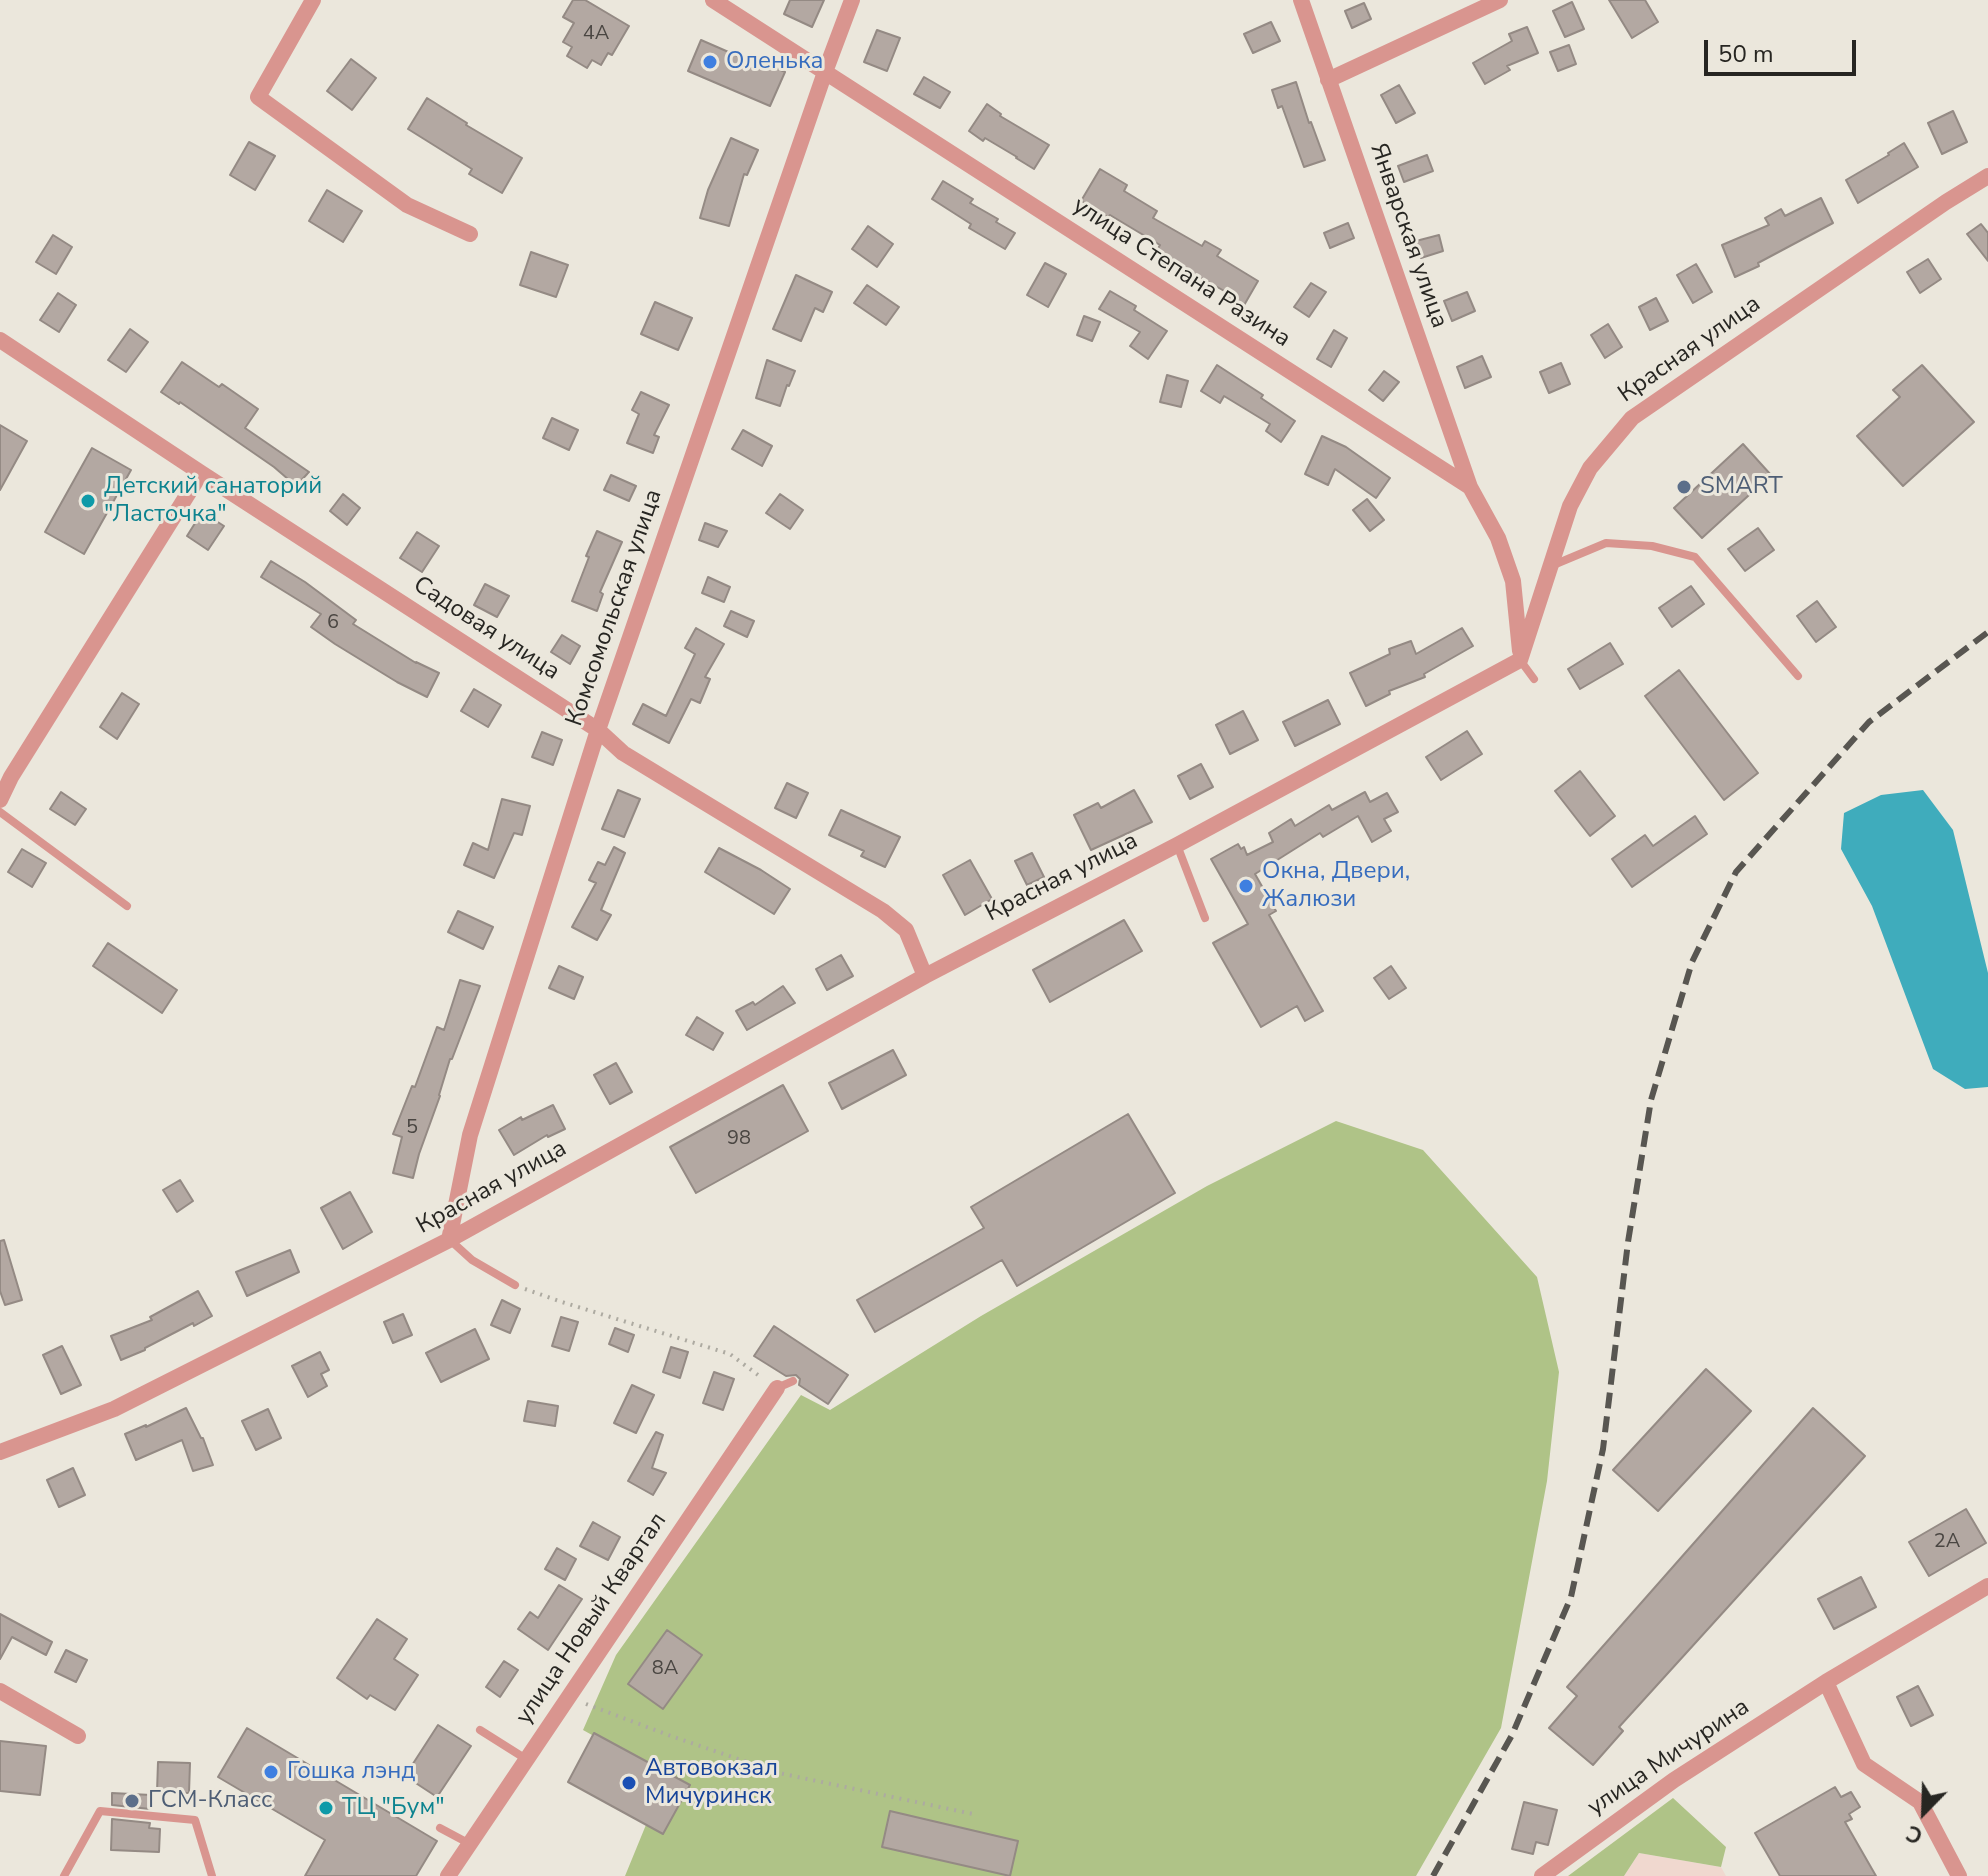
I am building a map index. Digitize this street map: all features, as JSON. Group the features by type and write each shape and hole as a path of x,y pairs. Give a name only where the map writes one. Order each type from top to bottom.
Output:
{"street":[{"path":"313,0 258,97 407,205 470,234"},
{"name":"улица Степана Разина","path":"713,0 1470,487 1498,538 1513,581 1520,660"},
{"name":"Комсомольская улица","path":"449,1240 470,1135 598,730 852,0"},
{"name":"Январская улица","path":"1301,0 1470,487"},
{"path":"1328,80 1500,0"},
{"name":"Красная улица","path":"0,1452 114,1409 449,1240 925,976 1177,845 1520,660 1570,506 1590,468 1632,418 1988,176"},
{"name":"Садовая улица","path":"0,340 598,730 623,753 883,911 906,930 925,976"},
{"path":"0,800 11,777 201,473"},
{"name":"улица Новый Квартал","path":"448,1876 777,1388"},
{"name":"улица Мичурина","path":"1542,1876 1674,1780 1826,1682 1988,1586"},
{"path":"1826,1682 1864,1764 1920,1802 1959,1876"},
{"path":"0,1691 75,1742"}],"lane":[{"path":"1551,566 1606,543 1652,546 1695,557 1798,676"},
{"path":"1520,660 1534,679"},
{"path":"0,812 127,906"},
{"path":"1177,845 1205,918"},
{"path":"449,1240 472,1260 515,1285"},
{"path":"777,1388 793,1381"},
{"path":"480,1730 527,1759"},
{"path":"64,1876 100,1811 195,1820 212,1876"},
{"path":"440,1828 470,1844"}],"path":[{"path":"515,1285 730,1354 777,1388"},
{"path":"569,1696 779,1773 973,1814"}],"shaded area":[{"path":"1639,1853 1721,1867 1726,1876 1624,1876"}],"green space":[{"path":"1336,1121 1423,1150 1537,1277 1559,1372 1547,1481 1501,1728 1416,1876 625,1876 666,1776 583,1730 616,1655 801,1395 830,1410 981,1316 1207,1186"},
{"path":"1673,1798 1726,1847 1721,1867 1639,1853 1624,1876 1568,1876"}],"water":[{"path":"1923,790 1953,830 1988,973 1988,1087 1965,1089 1933,1069 1872,906 1841,849 1844,813 1881,795"}],"building":[{"path":"573,0 585,0 629,26 612,55 608,53 601,65 592,60 587,68 567,56 572,47 563,42 574,23 563,17"},
{"path":"790,0 824,0 812,27 784,14"},
{"path":"1609,0 1645,0 1658,22 1632,38"},
{"path":"1572,2 1584,29 1565,37 1553,11"},
{"path":"1364,3 1371,19 1352,28 1345,11"},
{"path":"1271,22 1280,41 1253,53 1244,34"},
{"path":"1527,27 1538,53 1507,66 1510,70 1485,84 1473,63 1512,41 1509,34"},
{"path":"877,30 900,38 887,71 864,62"},
{"path":"701,40 756,64 758,60 785,72 770,106 688,71"},
{"path":"1569,45 1576,64 1558,71 1550,52"},
{"path":"351,59 376,78 352,110 327,91"},
{"path":"924,77 950,92 940,108 914,94"},
{"path":"1296,82 1325,160 1304,167 1282,106 1278,108 1272,90"},
{"path":"1399,85 1415,113 1396,123 1381,95"},
{"path":"427,98 522,158 502,193 469,174 472,169 408,129"},
{"path":"987,104 1000,116 1049,145 1034,169 969,131"},
{"path":"1953,111 1967,142 1942,154 1928,123"},
{"path":"731,138 758,150 747,175 744,174 729,226 700,218 708,190"},
{"path":"249,142 275,156 255,190 230,175"},
{"path":"1904,143 1918,167 1858,203 1846,180"},
{"path":"1427,155 1433,171 1404,182 1398,166"},
{"path":"1100,169 1127,185 1124,191 1157,211 1153,218 1202,246 1205,241 1221,250 1217,256 1258,281 1243,307 1223,295 1226,292 1156,252 1160,245 1081,201"},
{"path":"943,181 973,199 970,203 1015,233 1005,249 969,228 971,224 932,199"},
{"path":"327,190 362,211 343,242 309,221"},
{"path":"1821,198 1833,223 1735,277 1722,245 1769,225 1765,218 1781,209 1785,216"},
{"path":"1348,223 1354,238 1330,248 1324,233"},
{"path":"1981,224 1988,233 1988,261 1967,234"},
{"path":"868,226 893,244 877,267 852,249"},
{"path":"53,235 72,247 56,274 36,262"},
{"path":"1439,235 1443,251 1421,258 1416,241"},
{"path":"531,252 568,265 556,297 520,285"},
{"path":"1928,259 1941,279 1920,293 1907,272"},
{"path":"1045,263 1066,274 1048,307 1027,295"},
{"path":"1696,264 1712,292 1693,303 1677,275"},
{"path":"796,275 832,292 823,312 815,308 801,341 773,329"},
{"path":"1311,283 1326,292 1309,317 1294,307"},
{"path":"867,285 899,307 886,325 854,303"},
{"path":"1110,291 1136,306 1134,310 1167,331 1148,359 1130,346 1140,332 1099,309"},
{"path":"1467,292 1475,311 1452,321 1444,301"},
{"path":"58,293 76,305 59,332 40,320"},
{"path":"1656,298 1668,321 1650,330 1639,307"},
{"path":"655,302 692,318 678,350 641,334"},
{"path":"1084,316 1100,322 1092,341 1077,335"},
{"path":"1608,324 1622,347 1605,358 1591,335"},
{"path":"130,329 148,342 126,372 108,360"},
{"path":"1334,330 1347,338 1331,367 1317,359"},
{"path":"1482,356 1491,377 1465,388 1457,367"},
{"path":"767,360 795,371 780,406 756,398"},
{"path":"182,362 258,409 245,428 309,472 296,486 274,467 161,392"},
{"path":"1561,363 1570,384 1549,393 1540,372"},
{"path":"1217,365 1263,395 1261,398 1295,421 1281,442 1266,431 1270,424 1224,396 1220,403 1201,391"},
{"path":"1922,365 1974,422 1903,486 1857,436 1900,397 1893,390"},
{"path":"1384,371 1399,382 1383,401 1369,390"},
{"path":"1167,375 1188,381 1181,407 1160,402"},
{"path":"641,392 669,405 654,435 659,437 653,453 627,443 639,414 632,410"},
{"path":"552,418 578,430 569,450 543,438"},
{"path":"0,425 27,441 0,490"},
{"path":"743,430 772,446 762,466 732,449"},
{"path":"1322,436 1346,447 1390,478 1376,498 1335,469 1328,485 1305,474"},
{"path":"1743,444 1771,475 1702,538 1674,508"},
{"name":"Детский санаторий \"Ласточка\"","path":"92,448 131,470 84,554 45,532"},
{"path":"611,475 636,486 629,501 604,490"},
{"path":"343,494 360,508 347,525 330,511"},
{"path":"780,494 803,510 790,529 766,513"},
{"path":"1367,499 1384,520 1370,531 1353,510"},
{"path":"202,512 224,526 208,550 187,536"},
{"path":"705,523 727,531 718,547 699,540"},
{"path":"1758,528 1774,550 1745,571 1728,549"},
{"path":"597,531 622,542 600,592 603,594 597,611 572,601"},
{"path":"417,532 439,546 422,572 400,558"},
{"path":"271,561 356,620 353,624 416,663 439,673 427,697 397,682 311,627 321,614 261,577"},
{"path":"708,577 730,587 724,602 702,593"},
{"path":"485,584 509,596 497,617 474,605"},
{"path":"1691,586 1704,604 1672,627 1659,608"},
{"path":"1817,601 1836,627 1816,642 1797,616"},
{"path":"731,611 754,621 747,637 724,626"},
{"path":"696,628 724,644 705,677 710,679 700,703 691,699 669,743 633,724 643,704 666,716 695,654 685,648"},
{"path":"1462,628 1473,646 1424,674 1425,677 1389,691 1390,694 1366,706 1350,673 1390,654 1389,649 1411,641 1416,654"},
{"path":"562,635 580,646 570,664 551,652"},
{"path":"1610,643 1623,664 1580,689 1568,669"},
{"path":"1679,670 1758,773 1724,800 1645,696"},
{"path":"474,689 501,705 488,727 461,711"},
{"path":"122,693 139,704 117,739 100,727"},
{"path":"1328,700 1340,724 1295,746 1283,722"},
{"path":"1243,711 1258,740 1230,754 1216,725"},
{"path":"1467,731 1482,754 1441,780 1426,757"},
{"path":"542,732 562,740 553,765 532,757"},
{"path":"1201,764 1213,787 1190,799 1178,776"},
{"path":"1580,771 1615,816 1590,836 1555,791"},
{"path":"787,783 808,793 796,818 775,808"},
{"path":"618,790 640,799 624,837 602,829"},
{"path":"1134,790 1152,822 1091,850 1074,815 1098,803 1101,808"},
{"path":"61,792 86,809 75,825 50,809"},
{"path":"1365,792 1370,802 1387,793 1398,812 1384,819 1391,831 1372,842 1358,816 1323,837 1320,833 1255,874 1276,911 1269,915 1323,1011 1305,1021 1297,1006 1261,1027 1213,943 1248,924 1211,859 1238,844 1241,849 1244,847 1247,855 1273,842 1269,833 1291,819 1295,826 1329,805 1332,810"},
{"path":"502,799 530,806 522,835 514,833 494,878 464,865 473,843 488,850"},
{"path":"841,810 900,837 885,867 861,856 864,851 829,835"},
{"path":"1695,816 1707,834 1632,887 1612,859 1645,835 1653,846"},
{"path":"614,847 625,853 601,910 611,915 597,940 572,927 596,883 589,880 598,862 605,865"},
{"path":"719,848 790,889 774,914 705,872"},
{"path":"22,849 46,863 32,887 8,872"},
{"path":"1032,853 1044,877 1027,885 1015,861"},
{"path":"970,860 992,899 965,915 943,875"},
{"path":"458,911 493,927 483,949 448,932"},
{"path":"1124,920 1142,951 1050,1002 1033,970"},
{"path":"108,943 177,990 162,1013 93,966"},
{"path":"841,955 853,976 827,990 816,969"},
{"path":"559,966 583,977 574,999 549,988"},
{"path":"1391,966 1406,988 1389,999 1374,978"},
{"path":"460,980 480,986 450,1059 413,1178 393,1173 402,1137 393,1134 412,1086 415,1087 437,1027 444,1030"},
{"path":"783,986 795,1003 747,1030 736,1011 753,1002 755,1005"},
{"path":"697,1017 723,1033 713,1050 686,1035"},
{"path":"893,1050 906,1075 842,1109 829,1083"},
{"path":"616,1063 632,1092 610,1104 594,1075"},
{"path":"783,1085 808,1131 696,1193 670,1147"},
{"path":"553,1105 565,1129 547,1135 514,1155 499,1130 521,1117 522,1120"},
{"path":"1128,1114 1175,1193 1017,1286 1002,1260 875,1332 857,1300 984,1228 971,1207"},
{"path":"180,1180 193,1201 177,1212 163,1190"},
{"path":"350,1192 372,1232 343,1249 321,1208"},
{"path":"4,1240 22,1300 5,1305 0,1291 0,1241"},
{"path":"290,1250 299,1272 247,1296 236,1272"},
{"path":"198,1291 212,1316 121,1360 111,1336 152,1320 150,1317"},
{"path":"502,1300 520,1309 510,1333 491,1325"},
{"path":"403,1314 412,1335 393,1343 384,1322"},
{"path":"561,1317 578,1322 569,1351 552,1346"},
{"path":"774,1326 848,1375 828,1404 799,1385 800,1379 796,1375 786,1376 754,1356"},
{"path":"615,1328 634,1335 628,1352 609,1344"},
{"path":"475,1329 489,1359 441,1382 426,1353"},
{"path":"62,1346 81,1385 61,1394 43,1355"},
{"path":"671,1347 688,1352 680,1378 663,1372"},
{"path":"320,1352 329,1370 321,1374 327,1386 308,1397 292,1366"},
{"path":"1706,1369 1751,1411 1658,1511 1613,1470"},
{"path":"714,1372 734,1379 723,1410 703,1403"},
{"path":"632,1385 654,1395 636,1433 614,1423"},
{"path":"528,1401 558,1406 555,1426 524,1421"},
{"path":"186,1408 203,1438 213,1465 193,1471 182,1440 136,1460 125,1434"},
{"path":"1813,1408 1865,1456 1619,1727 1623,1731 1593,1765 1549,1728 1577,1696 1567,1687"},
{"path":"268,1409 281,1438 256,1450 242,1421"},
{"path":"656,1432 663,1435 652,1468 666,1473 653,1495 628,1481"},
{"path":"73,1468 85,1495 59,1507 47,1480"},
{"path":"1966,1509 1986,1543 1929,1576 1909,1542"},
{"path":"593,1522 620,1537 608,1560 580,1546"},
{"path":"557,1548 576,1559 565,1580 545,1569"},
{"path":"1861,1577 1876,1607 1834,1629 1818,1599"},
{"path":"559,1585 582,1599 548,1650 518,1629 530,1612 538,1618"},
{"path":"0,1614 52,1642 46,1655 12,1637 0,1659"},
{"path":"377,1619 407,1639 394,1659 418,1675 395,1710 370,1695 367,1699 337,1678"},
{"path":"667,1630 702,1655 663,1709 628,1684"},
{"path":"66,1650 87,1660 76,1682 55,1672"},
{"path":"504,1661 518,1670 500,1697 486,1687"},
{"path":"1918,1686 1933,1715 1911,1726 1897,1697"},
{"path":"438,1725 471,1746 437,1797 405,1776"},
{"name":"ТЦ \"Бум\"","path":"247,1728 437,1841 416,1876 305,1876 325,1840 218,1777"},
{"name":"Автовокзал Мичуринск","path":"594,1733 690,1785 663,1834 568,1782"},
{"path":"0,1741 46,1746 40,1795 0,1791"},
{"path":"158,1762 190,1763 189,1793 157,1792"},
{"path":"1835,1787 1841,1797 1851,1792 1860,1807 1849,1814 1852,1819 1845,1822 1876,1876 1780,1876 1755,1833"},
{"path":"112,1793 151,1795 150,1809 112,1805"},
{"path":"1524,1802 1557,1810 1548,1845 1536,1842 1533,1854 1512,1849"},
{"path":"890,1811 1018,1841 1010,1876 882,1847"},
{"path":"112,1819 150,1823 149,1828 160,1829 159,1852 111,1850"}],"railway":[{"path":"1433,1876 1512,1735 1571,1597 1603,1449 1628,1242 1651,1100 1692,962 1736,872 1869,722 1988,632"}],"place":[{"name":"Оленька","path":"710,62"},
{"name":"SMART","path":"1684,487"},
{"name":"Детский санаторий \"Ласточка\"","path":"88,501"},
{"name":"Окна, Двери, Жалюзи","path":"1246,886"},
{"name":"Гошка лэнд","path":"271,1772"},
{"name":"Автовокзал Мичуринск","path":"629,1783"},
{"name":"ГСМ-Класс","path":"132,1801"},
{"name":"ТЦ \"Бум\"","path":"326,1808"}]}
